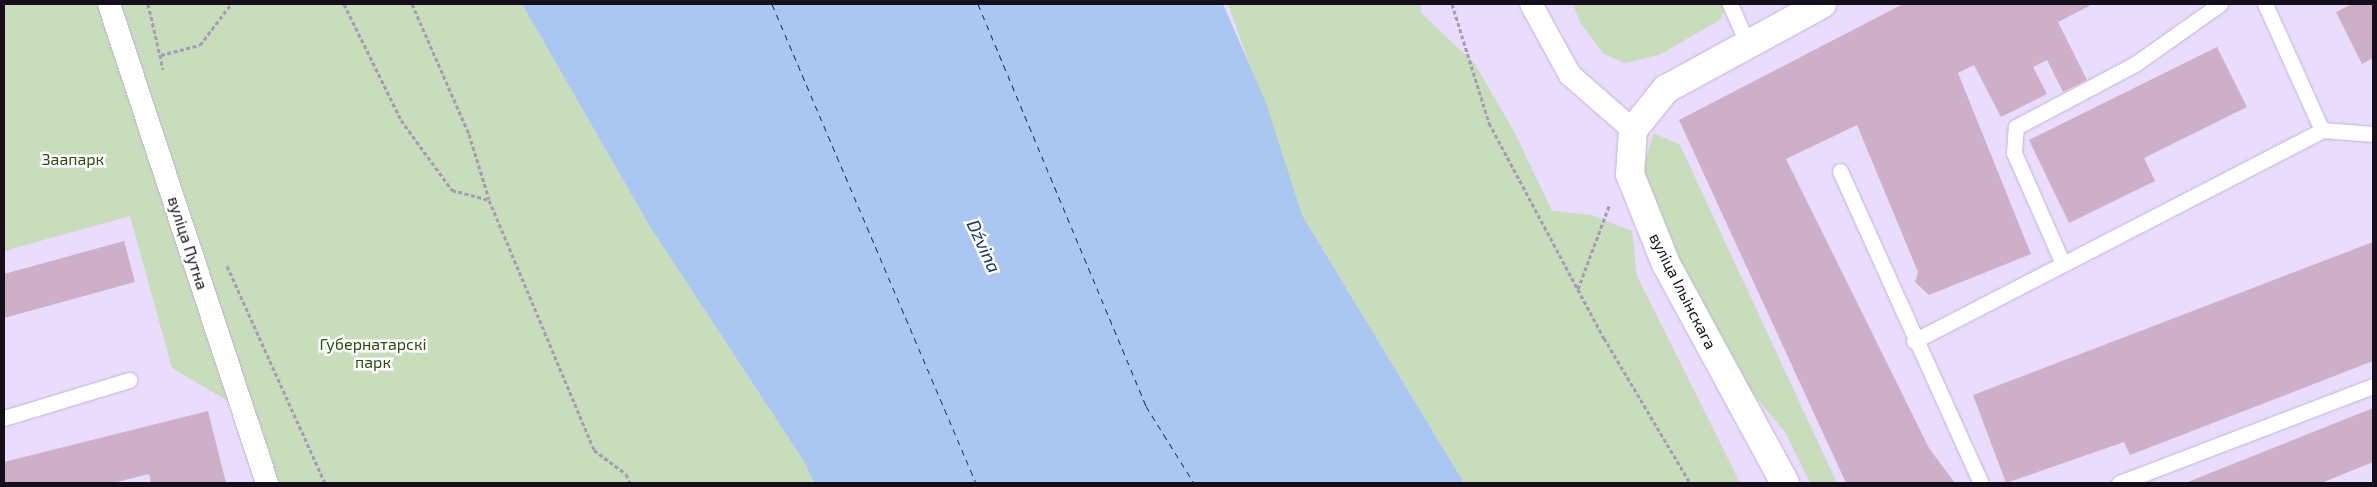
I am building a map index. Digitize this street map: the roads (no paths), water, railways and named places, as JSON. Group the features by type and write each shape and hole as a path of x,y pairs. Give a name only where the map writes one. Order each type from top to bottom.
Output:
{"street":[{"name":"вуліца Путна","path":"109,4 267,483"},
{"path":"1531,4 1570,75 1634,130 1666,89 1822,4"},
{"name":"вуліца Ільінскага","path":"1634,130 1630,174 1666,264 1785,483"}],"lane":[{"path":"1730,4 1748,45"},
{"path":"2063,264 2014,153 2016,128 2135,64 2220,4"},
{"path":"2265,4 2322,130"},
{"path":"1914,341 2322,130 2373,134"},
{"path":"1840,171 1914,341 1981,483"},
{"path":"4,418 129,380"},
{"path":"2119,483 2373,386"}],"water":[{"name":"Dźvina","path":"522,4 1223,4 1266,103 1302,215 1464,483 814,483 805,463 649,225"}],"park label":[{"name":"Заапарк","path":"73,159"},
{"name":"Губернатарскі парк","path":"373,353"}]}
